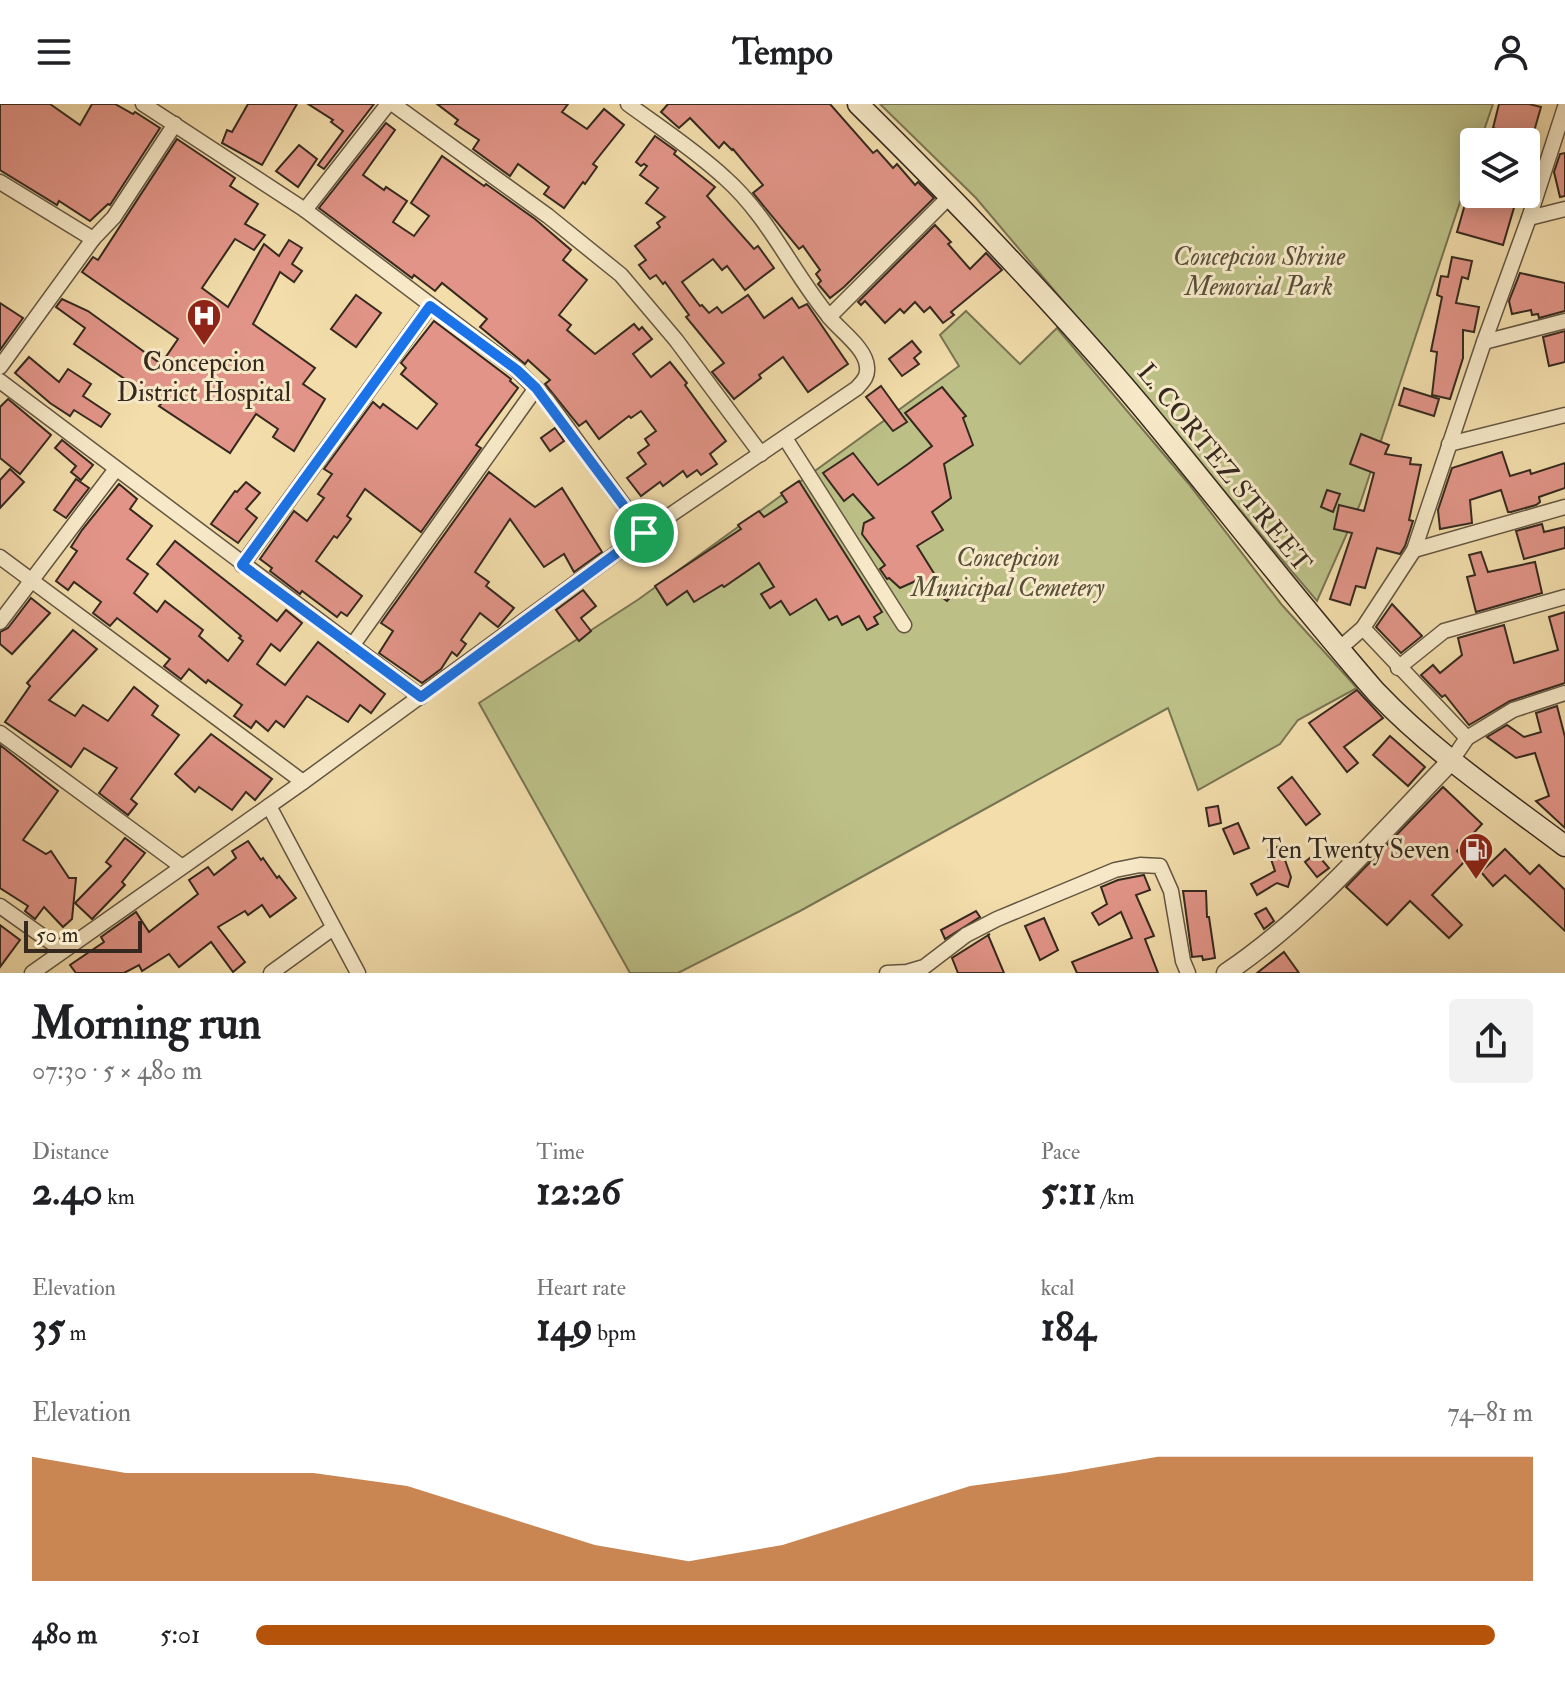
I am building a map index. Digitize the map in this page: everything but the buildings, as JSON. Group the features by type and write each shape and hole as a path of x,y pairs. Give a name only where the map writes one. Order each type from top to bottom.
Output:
{"main road":[{"name":"L. CORTEZ STREET","path":"858,104 951,195 1060,313 1139,404 1339,649 1402,718 1565,846"}],"street":[{"path":"143,104 305,210 517,370 536,388 644,533"},
{"path":"305,210 390,104 548,216 621,275 676,340 761,454"},
{"path":"32,973 303,782 644,533 857,388 866,378 868,366 863,355 829,317 740,193 693,152 628,104"},
{"path":"1339,649 1363,628 1414,550 1565,108"},
{"path":"0,367 93,239 114,217 175,124"},
{"path":"0,182 93,239"},
{"path":"829,317 951,195"},
{"path":"1529,218 1565,209"},
{"path":"242,565 430,306"},
{"path":"1484,342 1565,321"},
{"path":"0,381 421,697"},
{"path":"352,646 536,388"},
{"path":"1449,444 1565,415"},
{"path":"785,438 904,625"},
{"path":"0,622 116,469"},
{"path":"1414,550 1565,507"},
{"path":"0,557 303,782"},
{"path":"1398,668 1444,631 1565,597"},
{"path":"1363,628 1467,738"},
{"path":"1226,973 1261,949 1321,895 1452,760 1467,738 1513,710 1565,693"},
{"path":"0,733 181,866"},
{"path":"269,806 358,973"},
{"path":"887,973 924,967 966,935 997,919 1115,870 1140,865 1160,866 1171,891 1183,961 1188,973"},
{"path":"0,906 62,950"},
{"path":"271,973 333,928"}],"green space":[{"name":"Concepcion Shrine Memorial Park","path":"880,104 1493,104 1485,128 1460,128 1460,202 1360,504 1317,601 976,198"},
{"name":"Concepcion Municipal Cemetery","path":"966,311 1020,364 1057,328 1188,483 1282,605 1357,688 1298,720 1280,744 1198,790 1168,708 800,911 678,973 630,973 479,703 639,599 959,366 940,335"}],"place":[{"name":"Concepcion District Hospital","path":"204,347"},
{"name":"Ten Twenty Seven","path":"1476,881"}],"route":[{"path":"430,306 517,370 536,388 644,533 421,697 242,565 430,306"}]}
